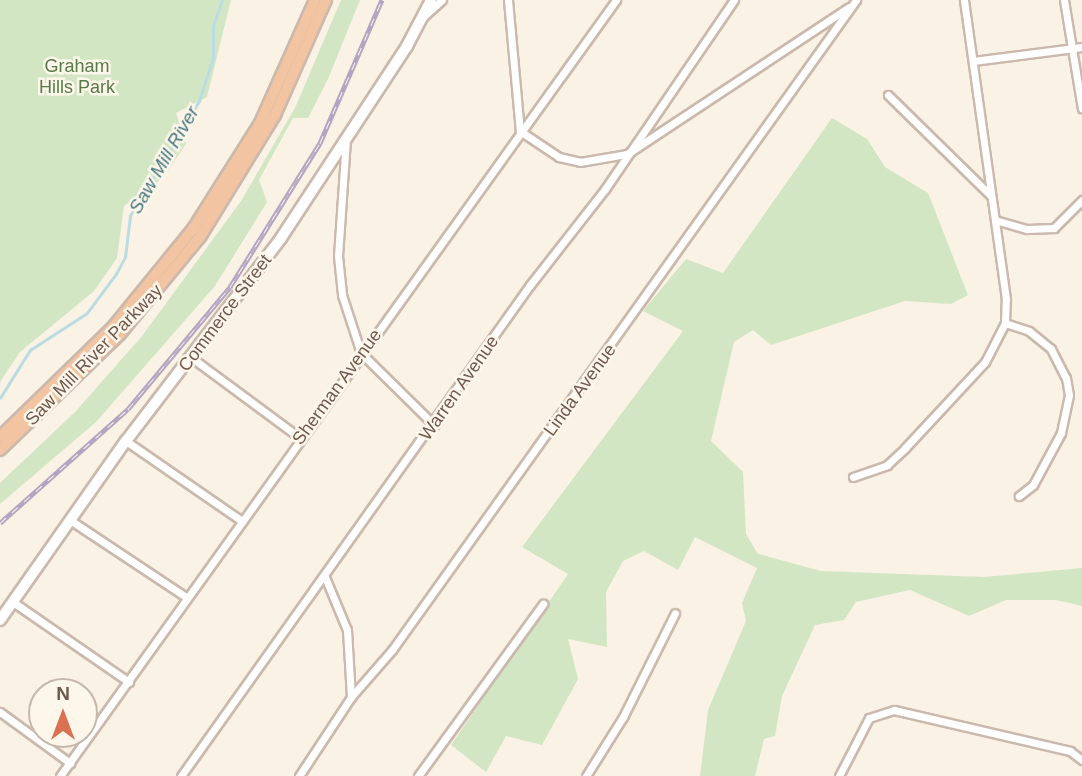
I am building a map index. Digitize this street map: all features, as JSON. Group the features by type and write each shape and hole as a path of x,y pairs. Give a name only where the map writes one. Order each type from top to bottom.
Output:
{"highway":[{"name":"Saw Mill River Parkway","path":"0,437 113,327 193,229 260,123 315,0"},
{"name":"Saw Mill River Parkway","path":"0,450 120,334 200,237 275,115 326,0"}],"main road":[{"path":"424,17 431,0"},
{"name":"Commerce Street","path":"0,620 126,442 281,238 424,17"}],"street":[{"name":"Commerce Street","path":"424,17 442,0"},
{"path":"508,0 520,131 559,157 580,162 627,154 855,2"},
{"name":"Sherman Avenue","path":"60,776 616,0"},
{"name":"Warren Avenue","path":"181,776 434,425 734,0"},
{"path":"853,477 887,465 905,448 985,362 1005,323 995,220 964,0"},
{"path":"1064,0 1082,108"},
{"name":"Linda Avenue","path":"303,775 351,697 392,650 855,2"},
{"path":"973,61 1082,47"},
{"path":"888,94 992,197"},
{"path":"346,138 338,256 342,295 361,354 434,425"},
{"path":"995,220 1027,229 1054,228 1082,200"},
{"path":"1005,323 1029,331 1051,349 1066,378 1069,395 1061,433 1033,485 1019,496"},
{"path":"192,358 300,438"},
{"path":"126,442 242,521"},
{"path":"70,520 186,597"},
{"path":"325,577 347,631 351,697"},
{"path":"13,602 129,682"},
{"path":"418,776 543,604"},
{"path":"586,776 623,717 675,613"},
{"path":"839,776 869,718 894,710 1070,751 1082,760"},
{"path":"0,712 70,762"}],"green space":[{"name":"Graham Hills Park","path":"0,0 231,0 207,97 176,113 186,144 163,178 124,206 117,258 94,291 20,352 0,382"},
{"path":"341,0 360,0 328,79 308,118 293,118 259,180 267,202 215,286 96,422 0,504 0,483 76,411 142,336 241,201 295,108"},
{"path":"832,118 867,139 885,167 928,193 968,295 951,304 905,301 771,345 753,330 734,342 711,441 743,472 746,534 758,554 821,571 984,577 1082,568 1082,606 1056,600 1006,600 969,616 910,590 856,602 844,620 815,625 782,696 775,736 764,739 755,776 700,776 708,710 746,621 742,603 757,568 695,537 678,570 644,551 623,561 606,592 607,647 568,639 578,679 542,745 506,736 486,772 451,745 568,574 522,547 683,331 643,311 686,259 723,273"}],"waterway":[{"name":"Saw Mill River","path":"0,398 30,350 87,313 116,274 125,257 130,216 199,101 213,58 213,26 222,0"}],"railway":[{"path":"0,523 128,409 230,287 320,143 382,0"}]}
